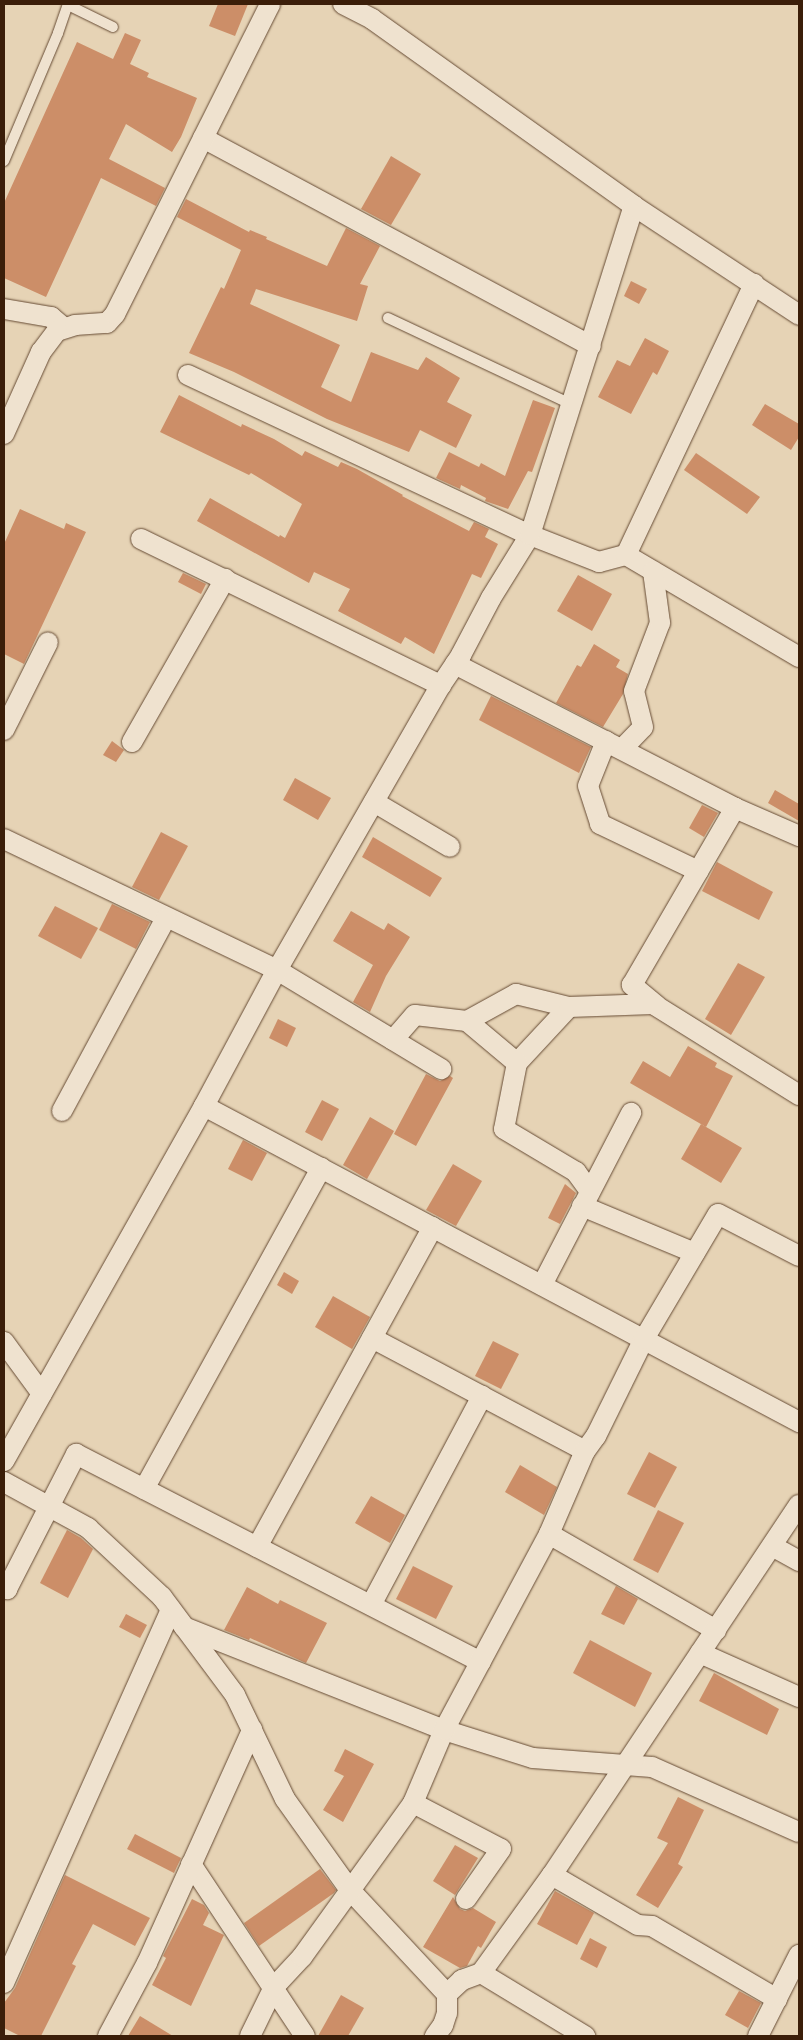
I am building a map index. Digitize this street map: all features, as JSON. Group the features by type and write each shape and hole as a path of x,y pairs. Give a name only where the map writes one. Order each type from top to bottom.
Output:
{"street":[{"path":"4,434 41,352 57,331 75,325 107,323 115,314 270,4"},
{"path":"343,4 376,11 634,206 799,314"},
{"path":"203,138 591,346"},
{"path":"4,1461 204,1106 278,970 455,664 491,598 530,535 573,405 634,206"},
{"path":"626,555 754,284"},
{"path":"4,309 51,317 64,328"},
{"path":"188,375 530,535 599,562 626,555 799,657"},
{"path":"141,539 441,686"},
{"path":"653,571 660,623 634,691 643,727 614,745 588,786 600,824 698,871"},
{"path":"132,742 225,579"},
{"path":"4,730 48,642"},
{"path":"455,664 735,808 799,836"},
{"path":"374,802 450,847"},
{"path":"735,808 632,985 657,1006 799,1094"},
{"path":"4,839 278,970 441,1069"},
{"path":"62,1110 166,918"},
{"path":"467,1021 516,994 569,1007 653,1004 657,1006"},
{"path":"569,1007 517,1063 504,1129 576,1172 586,1199 695,1253"},
{"path":"393,1040 415,1015 467,1021 517,1063"},
{"path":"204,1106 799,1422"},
{"path":"542,1285 631,1113"},
{"path":"144,1489 321,1168"},
{"path":"250,2036 274,1987 302,1957 413,1803 444,1730 549,1534 584,1451 596,1436 644,1339 718,1214 799,1256"},
{"path":"257,1547 433,1227"},
{"path":"372,1338 584,1451"},
{"path":"4,1342 42,1394"},
{"path":"372,1606 482,1396"},
{"path":"4,1587 7,1588 76,1454 481,1662"},
{"path":"4,1482 88,1528 162,1597 235,1695 285,1799 350,1890 447,1994 447,2013 444,2025 435,2036"},
{"path":"447,1994 462,1980 481,1973 552,1875 799,1505"},
{"path":"549,1534 716,1630"},
{"path":"772,1546 799,1561"},
{"path":"4,1983 171,1610"},
{"path":"183,1626 444,1730 533,1758 652,1767 799,1832"},
{"path":"700,1653 799,1697"},
{"path":"108,2036 147,1963 252,1730"},
{"path":"413,1803 501,1849 466,1899"},
{"path":"191,1864 305,2036"},
{"path":"552,1875 638,1925 652,1926 776,1999"},
{"path":"758,2036 799,1955"},
{"path":"481,1973 585,2036"}],"lane":[{"path":"4,161 58,33 68,4 113,27"},
{"path":"388,318 573,405"}],"building":[{"path":"218,4 248,4 235,36 209,26"},
{"path":"125,33 141,40 130,64 149,73 147,77 197,98 181,137 172,152 126,124 109,159 165,188 156,206 101,178 46,297 4,278 4,203 77,42 113,59"},
{"path":"391,156 421,174 391,225 361,209"},
{"path":"186,199 249,232 250,230 267,237 266,239 327,266 346,228 380,246 360,284 368,286 357,321 256,289 250,304 340,345 321,387 351,402 371,352 418,370 426,357 460,378 447,402 472,415 456,448 420,430 409,452 327,419 234,372 189,353 221,287 224,289 241,250 177,217"},
{"path":"631,281 647,289 639,304 624,296"},
{"path":"645,338 669,351 657,375 653,372 631,414 598,397 617,360 630,366"},
{"path":"179,395 241,427 242,424 274,439 302,456 305,451 338,467 341,462 357,469 402,496 469,531 474,522 489,529 485,537 498,544 481,578 472,574 434,654 405,637 401,644 338,611 350,589 314,572 309,583 197,521 210,498 279,537 280,535 285,538 302,504 251,473 249,475 160,432"},
{"path":"533,400 555,408 532,472 528,471 508,509 485,501 486,498 461,485 460,489 436,478 449,452 479,467 481,463 505,476"},
{"path":"765,404 799,424 799,437 791,450 752,425"},
{"path":"696,453 760,497 747,514 684,470"},
{"path":"20,509 64,529 66,523 86,532 24,664 4,654 4,544"},
{"path":"183,573 206,584 201,594 178,582"},
{"path":"578,575 612,594 592,631 557,611"},
{"path":"594,644 620,660 616,667 628,674 623,694 603,727 556,703 577,665 581,667"},
{"path":"491,696 591,747 579,773 479,720"},
{"path":"112,741 124,750 116,762 103,755"},
{"path":"295,778 331,798 318,820 283,800"},
{"path":"775,790 799,804 799,821 768,803"},
{"path":"702,805 718,813 704,837 689,828"},
{"path":"161,832 188,846 159,900 132,887"},
{"path":"373,837 442,878 430,897 362,857"},
{"path":"717,862 773,892 759,920 702,891"},
{"path":"112,904 150,922 136,949 99,930"},
{"path":"55,906 98,928 81,959 38,936"},
{"path":"351,911 384,930 388,923 410,937 386,976 370,1012 353,1002 373,965 333,941"},
{"path":"738,963 765,977 731,1035 705,1019"},
{"path":"278,1019 296,1028 287,1047 269,1038"},
{"path":"688,1046 717,1063 715,1067 733,1076 706,1127 630,1083 643,1061 670,1077"},
{"path":"426,1074 440,1081 450,1076 453,1078 416,1146 394,1134"},
{"path":"322,1100 339,1109 322,1141 305,1132"},
{"path":"370,1117 394,1131 367,1179 343,1165"},
{"path":"701,1124 742,1148 721,1183 681,1159"},
{"path":"243,1140 267,1153 252,1181 228,1169"},
{"path":"453,1164 482,1181 456,1226 426,1210"},
{"path":"565,1184 576,1193 560,1224 548,1218"},
{"path":"284,1272 299,1281 292,1294 277,1285"},
{"path":"333,1296 370,1317 352,1349 315,1327"},
{"path":"493,1341 519,1354 501,1389 475,1376"},
{"path":"649,1452 677,1467 655,1508 627,1494"},
{"path":"520,1465 557,1487 544,1515 505,1492"},
{"path":"371,1496 405,1515 390,1543 355,1523"},
{"path":"658,1510 684,1523 658,1573 633,1560"},
{"path":"67,1530 81,1538 93,1549 68,1598 40,1583"},
{"path":"413,1566 453,1586 436,1619 396,1599"},
{"path":"616,1586 638,1599 624,1625 601,1614"},
{"path":"247,1587 278,1604 280,1600 327,1623 306,1663 250,1638 249,1640 224,1630"},
{"path":"126,1614 147,1625 140,1638 119,1627"},
{"path":"590,1640 652,1673 635,1707 573,1673"},
{"path":"714,1673 779,1709 767,1735 699,1701"},
{"path":"345,1749 374,1764 343,1822 323,1810 344,1776 334,1771"},
{"path":"678,1797 704,1810 678,1864 683,1867 658,1908 636,1895 668,1843 657,1838"},
{"path":"135,1834 181,1858 174,1873 127,1849"},
{"path":"455,1845 478,1858 455,1895 433,1881"},
{"path":"320,1869 336,1890 334,1893 259,1946 244,1923"},
{"path":"65,1875 150,1918 135,1946 93,1924 72,1964 76,1966 41,2036 20,2036 4,2028 4,2003 15,1988"},
{"path":"555,1891 594,1913 577,1945 537,1924"},
{"path":"453,1897 460,1909 465,1911 473,1908 496,1922 481,1948 478,1946 467,1966 460,1968 423,1947"},
{"path":"192,1899 204,1905 209,1913 203,1925 224,1935 191,2006 152,1985 166,1958 163,1956"},
{"path":"590,1938 607,1947 597,1968 580,1959"},
{"path":"739,1991 761,2003 748,2028 725,2015"},
{"path":"341,1995 364,2008 348,2036 318,2036"},
{"path":"140,2016 173,2036 128,2036"}]}
